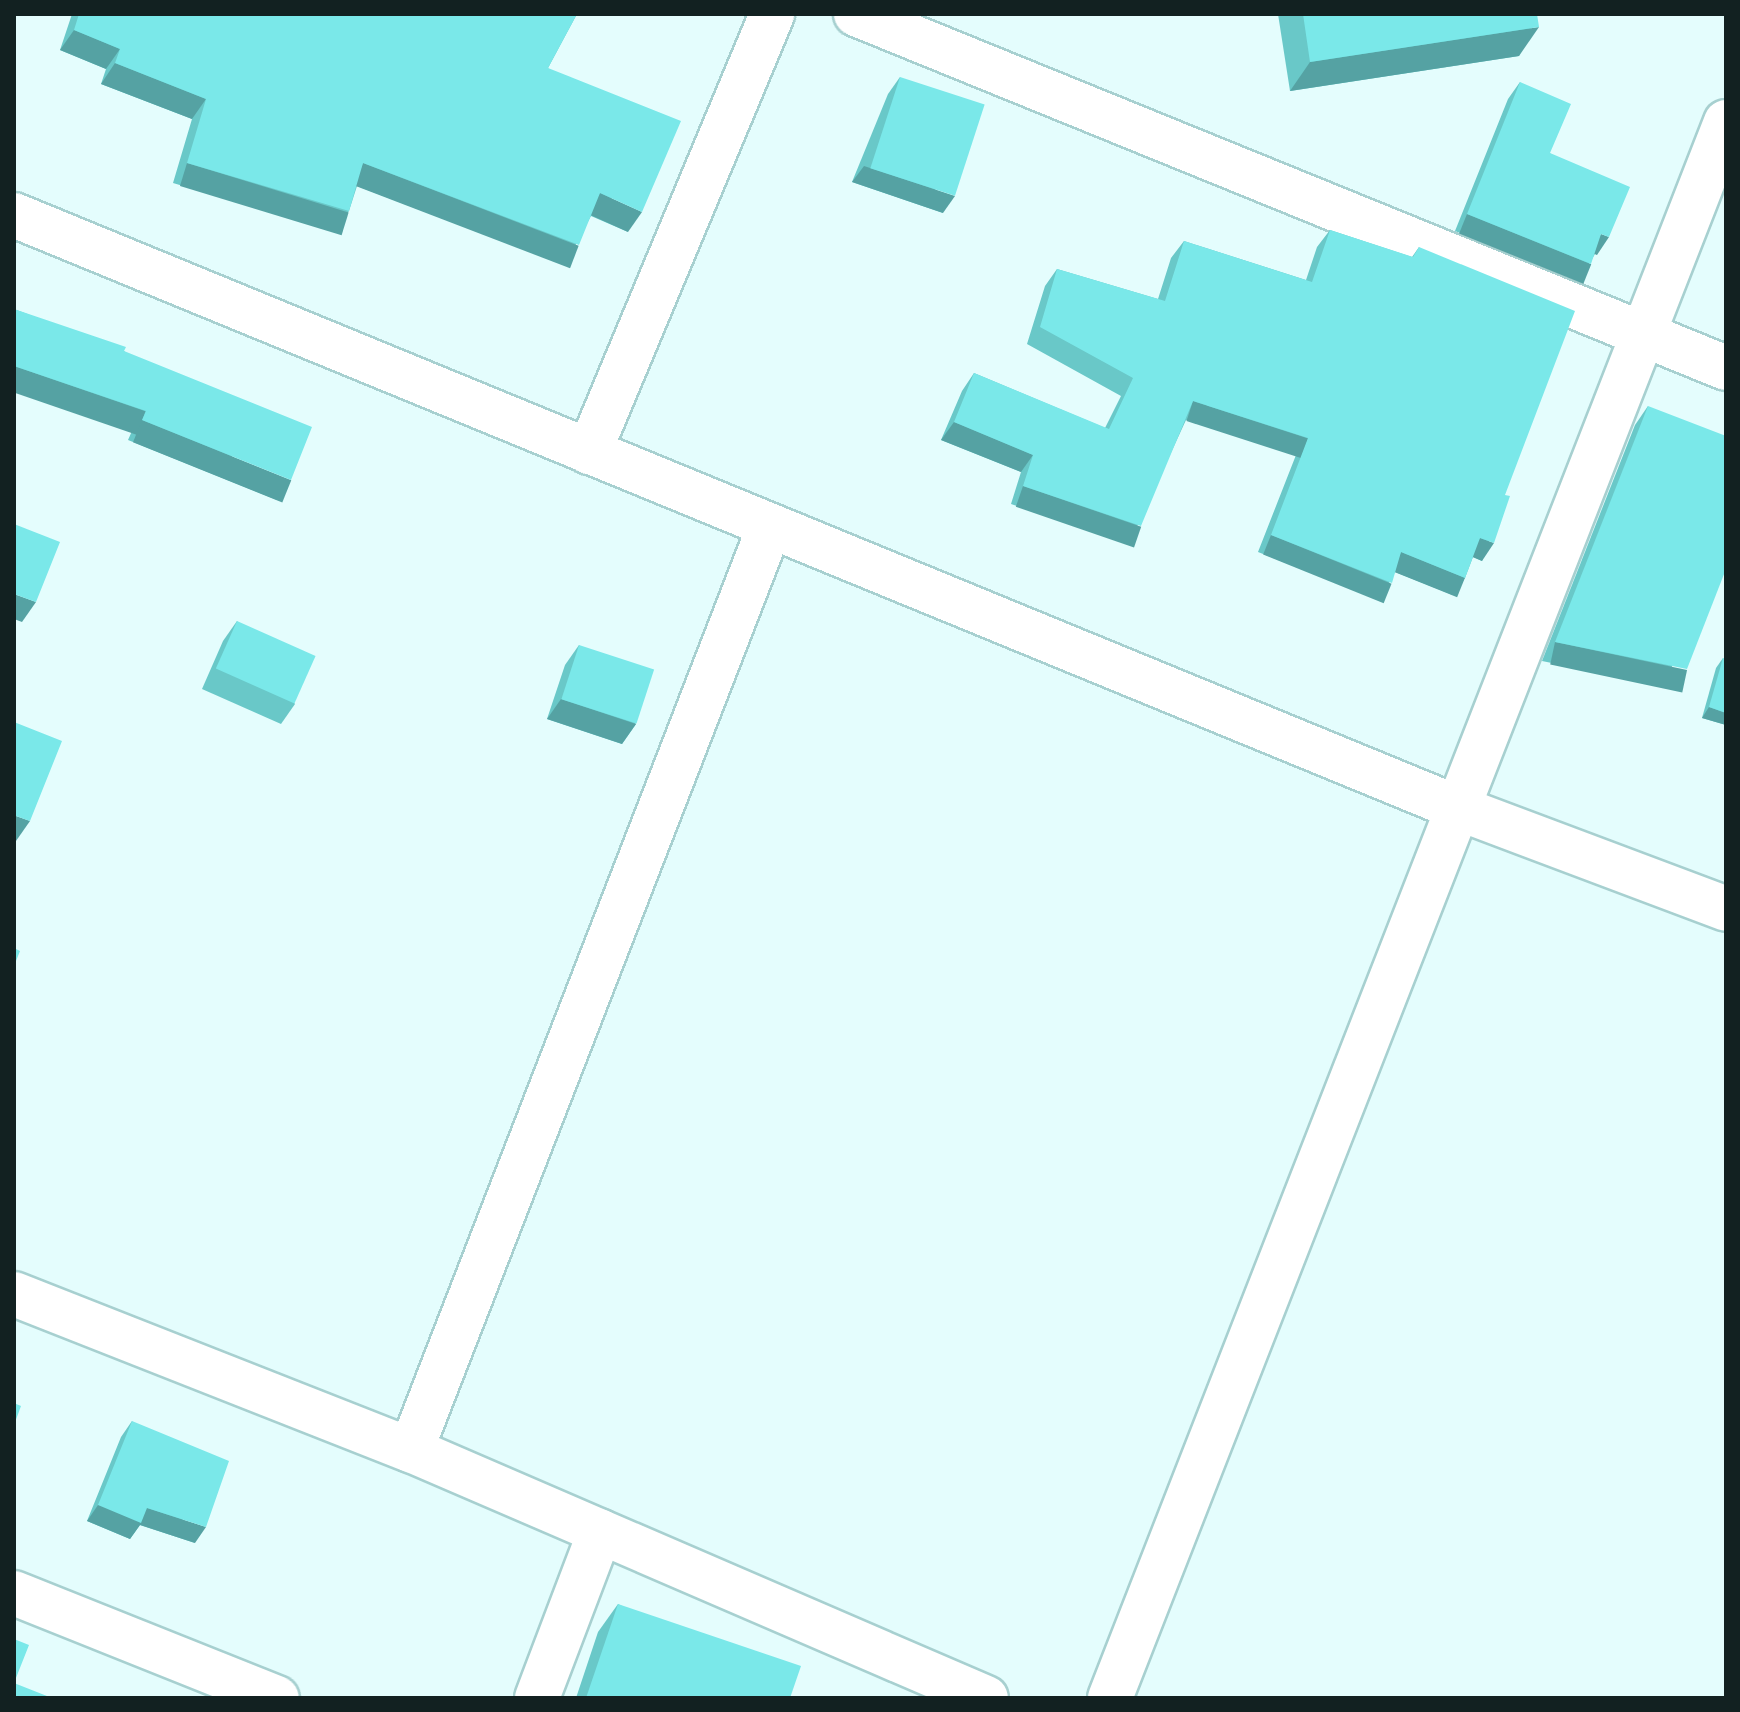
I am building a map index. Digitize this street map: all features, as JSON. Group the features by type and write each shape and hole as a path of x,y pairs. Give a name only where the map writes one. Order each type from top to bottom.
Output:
{"street":[{"path":"589,452 772,14"},
{"path":"856,14 1726,368"},
{"path":"1110,1698 1726,122"},
{"path":"14,215 1458,808 1726,909"},
{"path":"411,1450 770,526"},
{"path":"14,1294 411,1450 986,1698"},
{"path":"537,1698 600,1532"},
{"path":"14,1593 277,1698"}],"building":[{"path":"79,14 577,14 548,68 681,121 642,212 600,193 579,245 363,163 349,211 187,163 206,99 115,63 120,49 74,30"},
{"path":"1303,14 1537,14 1539,27 1310,62"},
{"path":"900,77 985,105 955,196 870,168"},
{"path":"1520,82 1571,104 1550,153 1630,187 1609,237 1601,234 1591,264 1467,214"},
{"path":"1330,230 1413,257 1419,247 1575,311 1505,495 1510,496 1494,543 1480,538 1465,578 1401,552 1392,583 1271,535 1308,438 1193,401 1141,526 1023,486 1033,455 954,422 974,373 1109,429 1133,378 1040,327 1057,269 1165,301 1184,241 1312,282"},
{"path":"14,309 126,347 124,351 312,427 291,480 142,420 146,411 14,366"},
{"path":"1648,406 1726,436 1726,569 1687,669 1555,642"},
{"path":"14,524 60,542 36,602 14,594"},
{"path":"237,621 316,656 294,703 216,669"},
{"path":"579,645 654,669 637,724 561,699"},
{"path":"1723,658 1726,659 1726,713 1709,707"},
{"path":"14,722 62,741 30,821 16,816 14,822"},
{"path":"14,948 20,951 14,966"},
{"path":"14,1403 21,1406 14,1425"},
{"path":"132,1421 229,1461 206,1527 147,1508 141,1523 98,1505"},
{"path":"618,1604 801,1666 790,1698 586,1698"},
{"path":"14,1639 29,1645 14,1683"},
{"path":"14,1683 52,1698 14,1698"}]}
